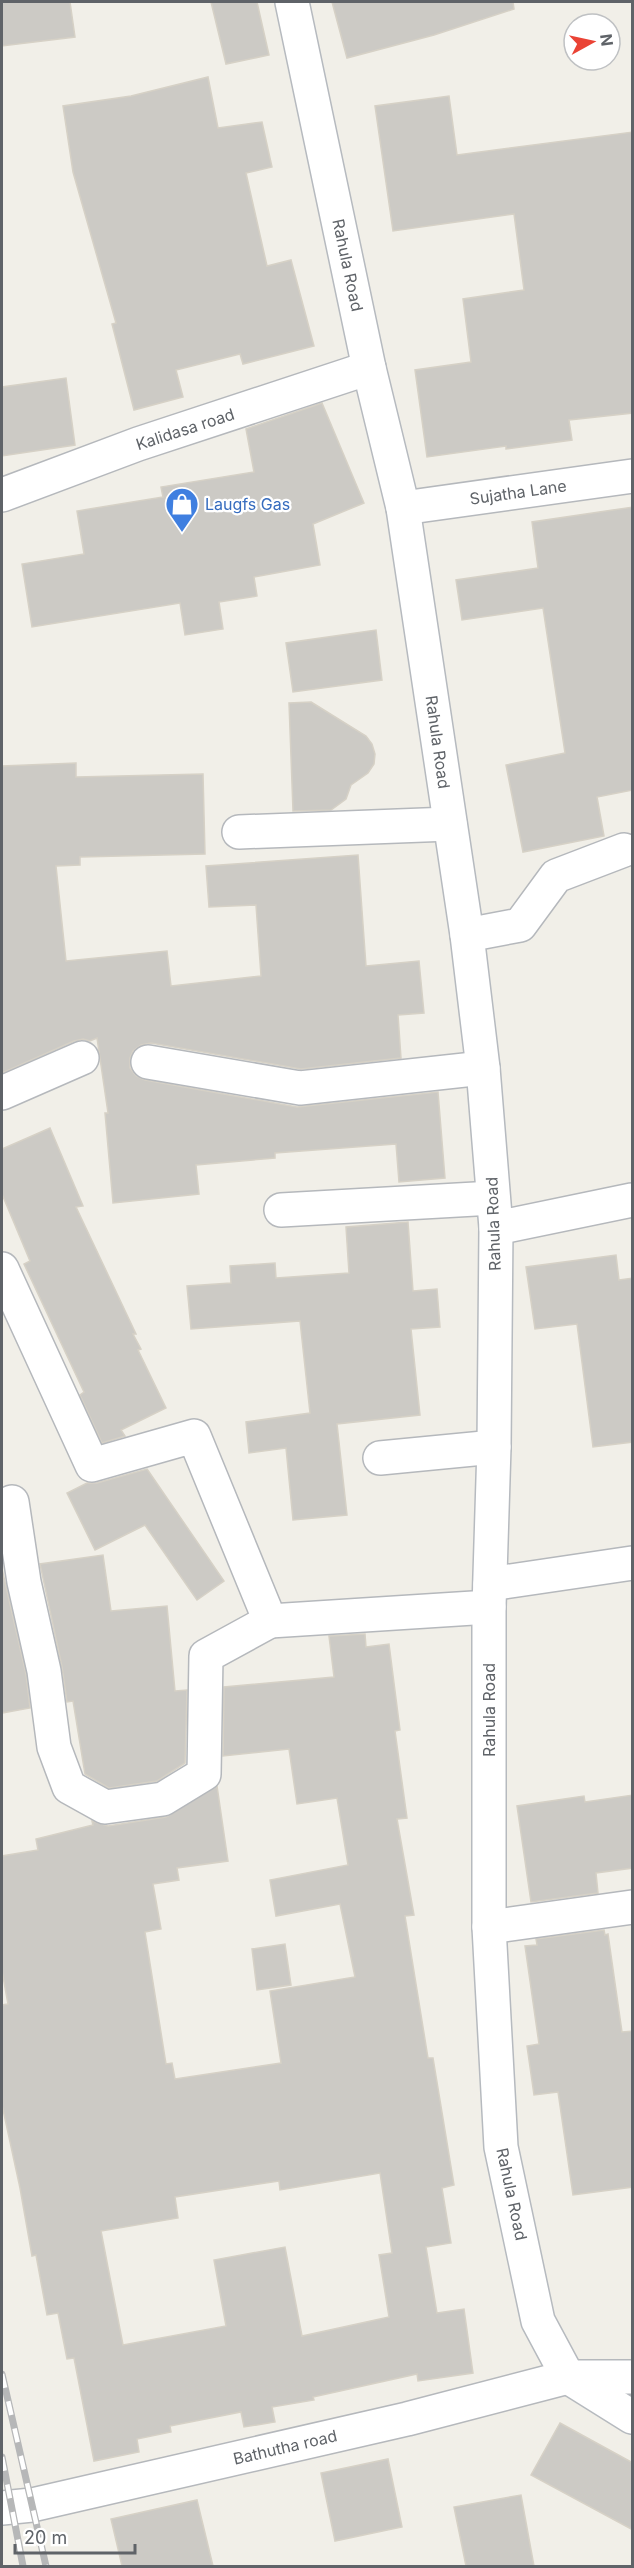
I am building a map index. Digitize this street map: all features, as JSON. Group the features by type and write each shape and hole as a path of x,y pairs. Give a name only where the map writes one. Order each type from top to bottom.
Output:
{"street":[{"name":"Rahula Road","path":"292,2 369,368 403,508 467,935 483,1068 495,1213 489,1928 501,2146 538,2321 568,2377"},
{"name":"Kalidasa road","path":"2,495 138,444 369,368"},
{"name":"Sujatha Lane","path":"403,508 633,476"},
{"path":"240,831 450,824"},
{"path":"467,935 520,925 556,876 624,850"},
{"path":"2,1093 82,1058"},
{"path":"148,1062 300,1088 483,1068"},
{"path":"281,1210 495,1213 633,1200"},
{"path":"2,1269 92,1465 194,1436 270,1621"},
{"path":"380,1458 494,1447"},
{"path":"12,1502 24,1582 44,1671 54,1747 69,1786 105,1808 163,1799 204,1774 206,1656 270,1621 490,1595 633,1563"},
{"path":"489,1928 633,1907"},
{"path":"568,2377 633,2417"},
{"name":"Bathutha road","path":"2,2508 32,2505 407,2419 568,2377 633,2377"}],"building":[{"path":"2,2 70,2 75,37 2,46"},
{"path":"211,2 257,2 269,55 226,64"},
{"path":"332,2 513,2 514,9 434,35 347,58"},
{"path":"208,77 218,128 262,122 272,167 246,173 267,266 291,260 314,346 243,364 240,354 176,370 183,397 134,410 112,324 116,323 73,172 63,106 131,96"},
{"path":"449,96 457,155 633,132 633,413 569,420 572,440 427,457 415,370 471,362 463,299 524,290 514,214 393,231 375,106"},
{"path":"66,378 75,445 2,456 2,387"},
{"path":"322,403 364,503 313,524 320,565 254,577 257,596 219,602 223,629 185,635 180,603 32,627 22,564 84,554 77,511 163,497 161,487 254,472 246,429"},
{"path":"633,507 633,790 597,797 604,836 523,852 506,765 565,753 543,608 462,620 456,580 538,568 532,522"},
{"path":"376,630 382,680 293,692 286,643"},
{"path":"311,702 366,736 375,754 374,764 368,773 351,785 346,799 331,810 293,811 289,703"},
{"path":"76,763 76,777 203,774 205,854 80,857 80,865 56,866 66,961 167,951 171,986 261,976 256,905 209,907 206,866 358,855 366,966 419,961 424,1013 398,1015 401,1058 301,1069 151,1043 141,1045 133,1051 130,1068 136,1076 145,1080 297,1107 438,1092 445,1178 399,1182 396,1144 275,1153 275,1158 196,1165 199,1194 113,1203 105,1113 108,1113 97,1038 90,1041 83,1039 74,1041 2,1073 2,766"},
{"path":"50,1128 83,1206 76,1207 136,1334 133,1334 141,1349 138,1350 166,1408 121,1430 125,1436 102,1443 80,1395 84,1392 24,1264 30,1261 2,1194 2,1149"},
{"path":"408,1222 413,1291 437,1289 440,1327 411,1329 420,1415 337,1424 347,1515 293,1520 286,1448 249,1453 246,1422 310,1413 300,1321 191,1329 187,1286 231,1283 230,1266 275,1263 276,1278 349,1273 346,1227"},
{"path":"616,1255 619,1280 633,1278 633,1442 593,1447 577,1324 535,1329 526,1267"},
{"path":"147,1469 224,1581 197,1600 145,1525 95,1550 67,1493 87,1483 97,1483"},
{"path":"103,1555 111,1611 167,1606 175,1691 187,1690 185,1763 157,1781 109,1788 85,1774 73,1701 67,1702 62,1667 40,1564"},
{"path":"2,1569 26,1674 30,1708 2,1713"},
{"path":"365,1634 366,1647 389,1644 400,1730 395,1731 407,1818 397,1819 414,1915 405,1916 428,2058 433,2058 454,2185 442,2188 451,2243 426,2247 437,2313 464,2309 473,2373 418,2381 417,2374 313,2397 314,2400 272,2407 275,2422 244,2427 241,2412 170,2426 171,2432 137,2439 139,2452 94,2461 74,2358 67,2359 58,2313 47,2315 36,2255 32,2256 2,2105 2,2005 8,2004 2,1971 2,1856 38,1850 36,1839 93,1825 92,1821 108,1826 166,1817 217,1786 228,1861 177,1868 179,1880 153,1884 161,1929 145,1932 166,2064 172,2063 175,2079 281,2063 270,1991 355,1977 340,1904 276,1916 270,1880 348,1865 337,1798 297,1804 289,1749 223,1756 224,1687 334,1677 329,1636","holes":["380,2173 392,2253 379,2255 389,2317 302,2336 285,2247 214,2260 226,2326 123,2345 101,2231 178,2218 175,2197 279,2181 280,2190"]},
{"path":"633,1795 633,1868 596,1873 598,1893 531,1902 517,1806 584,1796 585,1802"},
{"path":"604,1930 605,1935 608,1934 622,2032 633,2031 633,2187 573,2195 558,2092 534,2095 527,2046 539,2044 525,1946 537,1945 536,1939"},
{"path":"285,1944 291,1985 257,1990 252,1949"},
{"path":"560,2423 633,2463 633,2530 531,2475"},
{"path":"388,2459 402,2527 335,2541 321,2473"},
{"path":"521,2495 534,2566 466,2566 454,2507"},
{"path":"197,2500 213,2566 122,2566 111,2519"}],"railway":[{"path":"2,2374 46,2566"},
{"path":"2,2457 23,2566"}],"place":[{"name":"Laugfs Gas","path":"182,533"}]}
